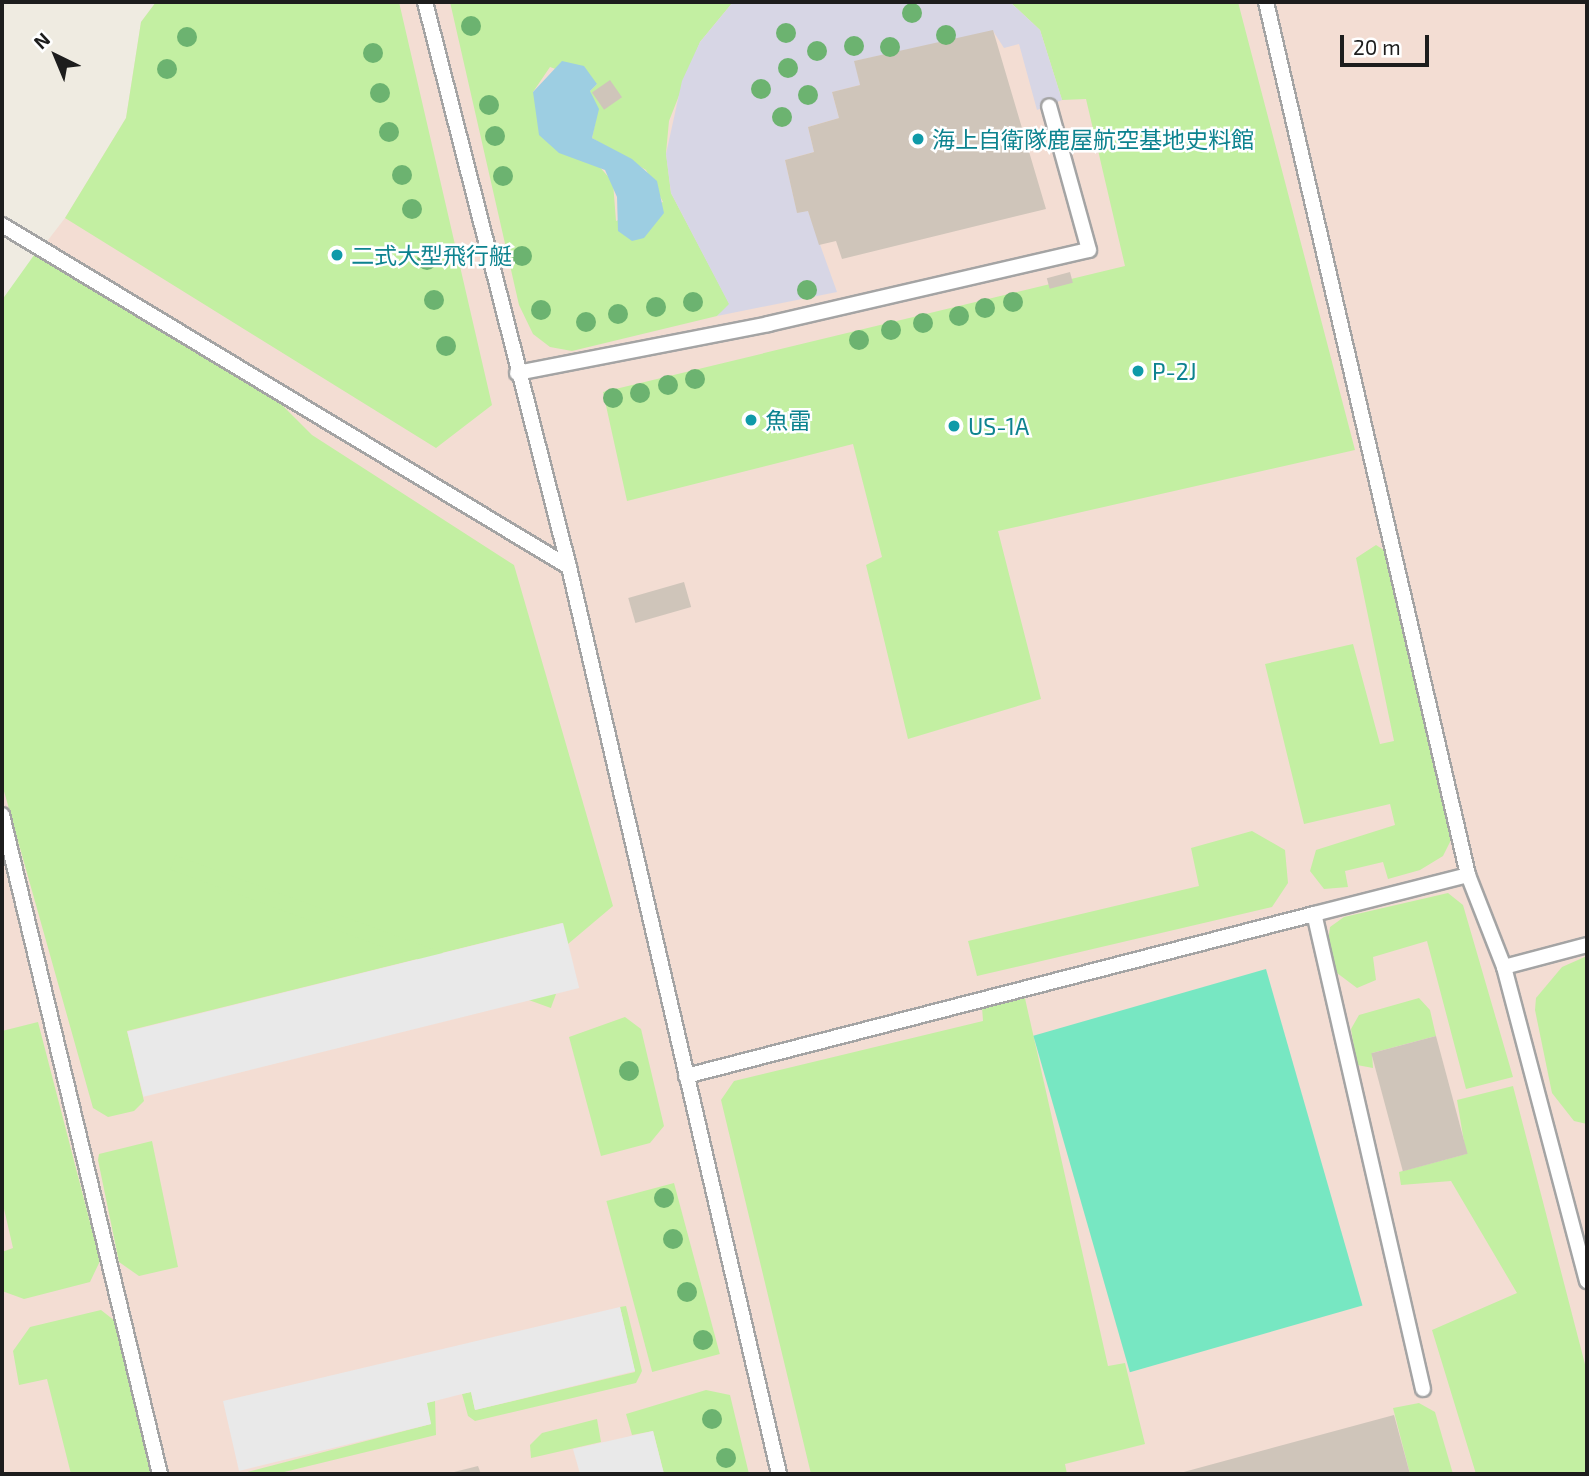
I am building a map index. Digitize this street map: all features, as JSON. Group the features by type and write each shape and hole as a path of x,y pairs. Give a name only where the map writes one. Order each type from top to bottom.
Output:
{"lane":[{"path":"425,2 517,373 569,567 779,1474"},
{"path":"1266,2 1468,875 1504,967 1587,1281"},
{"path":"517,373 768,324 1089,250 1049,106"},
{"path":"2,225 569,567"},
{"path":"2,815 160,1474"},
{"path":"687,1076 1468,875"},
{"path":"1314,914 1423,1389"},
{"path":"1504,967 1587,945"}],"shaded area":[{"path":"156,2 1587,2 1587,1474 2,1474 2,300 65,218 126,118 141,22"},
{"path":"733,2 1010,2 1040,30 1062,100 1037,110 1019,44 1004,48 993,31 855,61 860,85 832,92 839,118 808,127 814,152 785,160 797,212 808,211 837,292 717,316 729,304 671,193 666,154 682,81 700,42"},
{"path":"563,923 579,988 144,1097 127,1032"},
{"path":"620,1307 635,1371 475,1410 471,1392 462,1394 427,1403 431,1424 239,1471 223,1401"},
{"path":"653,1431 664,1474 580,1474 573,1449"}],"green space":[{"path":"156,2 399,2 492,405 436,448 65,218 126,118 141,22"},
{"path":"450,2 733,2 700,42 669,121 666,153 671,193 730,305 717,316 572,351 550,347 533,334 519,305","holes":["550,67 597,84 590,91 597,114 592,138 646,170 663,202 616,221 613,182 533,92"]},
{"path":"1010,2 1238,2 1355,450 998,531 1041,699 908,739 866,565 882,557 853,444 627,501 603,392 1125,266 1086,99 1062,100 1040,30"},
{"path":"37,251 281,404 312,435 514,565 613,906 568,944 562,923 127,1031 144,1101 134,1111 108,1117 93,1108 2,784 2,300"},
{"path":"1376,545 1387,552 1453,836 1443,856 1420,870 1388,879 1383,862 1345,871 1348,887 1324,889 1310,871 1316,850 1395,825 1390,804 1304,824 1265,664 1353,644 1380,744 1394,741 1356,558"},
{"path":"1252,831 1285,850 1288,883 1272,907 977,976 968,941 1199,886 1191,848"},
{"path":"175,855 556,994 551,1008 170,870"},
{"path":"1448,893 1463,905 1513,1077 1466,1089 1427,941 1373,957 1376,980 1357,988 1333,970 1328,942 1330,927 1344,917"},
{"path":"1587,956 1587,1124 1574,1121 1552,1093 1535,1010 1536,998 1562,967"},
{"path":"1266,969 1362,1305 1130,1372 1033,1036"},
{"path":"1024,994 1108,1366 1125,1363 1145,1444 1065,1464 1067,1474 811,1474 721,1100 734,1081 983,1021 982,1007"},
{"path":"1419,998 1430,1010 1436,1036 1372,1053 1373,1068 1357,1065 1351,1029 1359,1015"},
{"path":"625,1017 641,1029 664,1126 650,1143 601,1156 569,1037"},
{"path":"38,1022 100,1261 90,1282 24,1299 2,1291 2,1252 13,1248 2,1200 2,1031"},
{"path":"1513,1086 1587,1372 1587,1474 1476,1474 1432,1330 1517,1293 1451,1181 1401,1185 1399,1172 1466,1154 1457,1100"},
{"path":"152,1141 178,1267 139,1276 119,1262 98,1160 99,1154"},
{"path":"674,1183 720,1354 652,1372 606,1201"},
{"path":"626,1306 642,1371 636,1383 475,1421 468,1416 462,1394 471,1392 475,1410 635,1372 620,1307"},
{"path":"101,1310 115,1321 153,1474 71,1474 47,1379 19,1385 13,1351 30,1327"},
{"path":"706,1390 730,1395 749,1474 664,1474 653,1431 632,1435 626,1414"},
{"path":"435,1401 436,1435 276,1474 240,1474 431,1424 426,1403"},
{"path":"1419,1403 1435,1412 1453,1474 1410,1474 1393,1408"},
{"path":"597,1419 601,1442 531,1458 530,1445 542,1433"}],"water":[{"path":"562,61 584,66 597,84 590,91 599,109 592,138 632,159 657,181 664,213 644,238 632,241 618,231 617,197 605,170 559,153 539,135 533,92"}],"building":[{"name":"海上自衛隊鹿屋航空基地史料館","path":"993,30 1046,209 842,259 836,241 819,245 808,211 797,213 785,160 814,152 808,127 839,118 832,92 860,85 854,61"},
{"path":"610,80 622,97 604,110 592,93"},
{"path":"1070,272 1073,283 1050,289 1047,278"},
{"path":"684,582 691,607 635,623 628,598"},
{"path":"1436,1036 1468,1154 1403,1171 1371,1053"},
{"path":"1394,1415 1410,1474 1180,1474 1180,1473"},
{"path":"478,1466 481,1474 450,1474 450,1473"}],"place":[{"name":"海上自衛隊鹿屋航空基地史料館","path":"918,139"},
{"name":"二式大型飛行艇","path":"337,255"},
{"name":"P-2J","path":"1138,371"},
{"name":"魚雷","path":"751,420"},
{"name":"US-1A","path":"954,426"}]}
